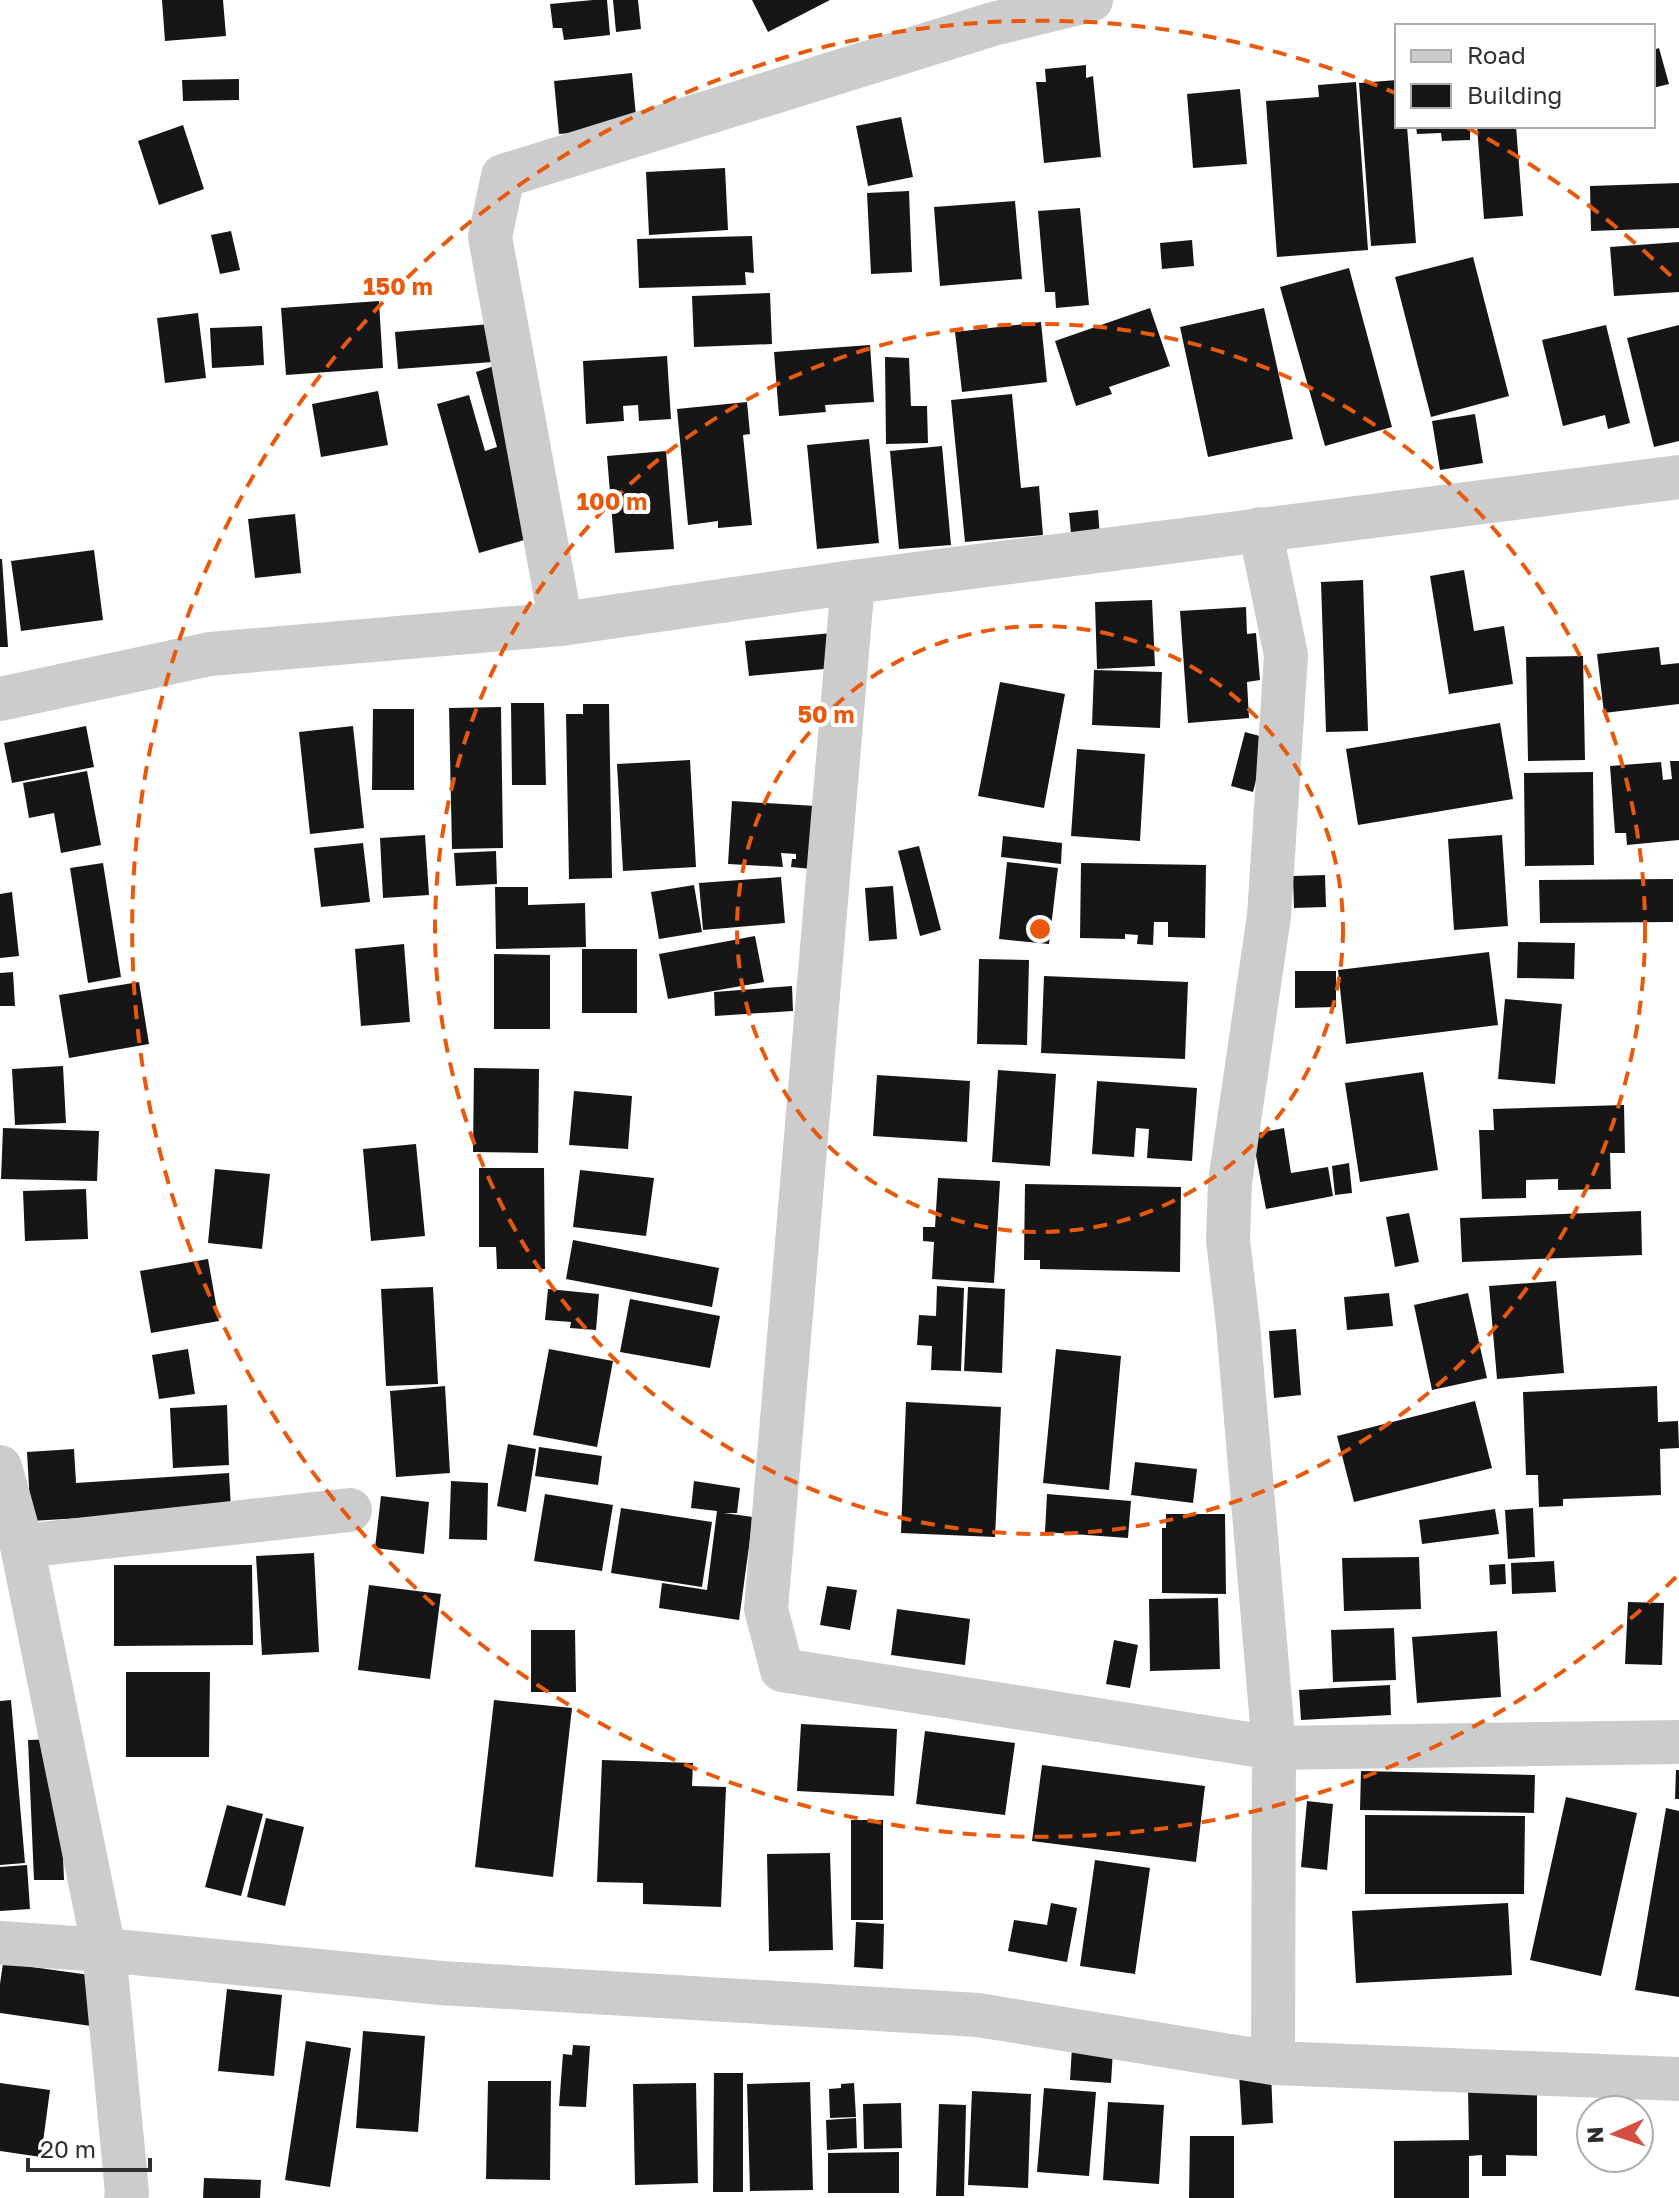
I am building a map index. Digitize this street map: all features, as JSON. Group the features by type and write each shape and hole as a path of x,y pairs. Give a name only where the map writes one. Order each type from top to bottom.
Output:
{"street":[{"path":"561,624 490,237 503,176 993,24 1091,0"},
{"path":"0,699 210,654 561,624 853,582 1679,477"},
{"path":"1260,529 1286,655 1269,916 1230,1182 1228,1240 1274,1748 1273,2063"},
{"path":"853,582 766,1609 782,1670 1274,1748 1679,1742"},
{"path":"0,1467 22,1546 104,1950 126,2198"},
{"path":"22,1546 350,1510"},
{"path":"0,1943 104,1950 441,1983 978,2015 1273,2063 1679,2079"}],"building":[{"path":"162,0 223,0 226,36 165,41"},
{"path":"607,0 610,35 564,40 562,28 553,28 550,4"},
{"path":"613,0 638,0 641,29 616,32"},
{"path":"752,0 830,0 768,32"},
{"path":"1659,48 1669,84 1655,88 1655,49"},
{"path":"1086,65 1086,78 1093,76 1101,157 1044,163 1036,82 1046,82 1045,69"},
{"path":"632,73 637,127 559,134 554,81"},
{"path":"239,79 239,100 183,101 182,80"},
{"path":"1395,80 1395,128 1407,128 1416,243 1371,246 1359,83"},
{"path":"1356,82 1368,250 1277,257 1266,101 1319,97 1318,85"},
{"path":"1240,89 1247,164 1193,168 1187,94"},
{"path":"901,117 913,177 868,186 856,126"},
{"path":"183,125 204,189 159,205 138,141"},
{"path":"1416,128 1470,128 1470,140 1442,141 1441,133 1417,134"},
{"path":"1477,128 1516,128 1523,216 1484,219"},
{"path":"725,168 728,230 649,235 646,172"},
{"path":"1679,183 1679,228 1591,231 1590,186"},
{"path":"909,191 912,272 871,274 867,193"},
{"path":"1015,201 1022,279 940,286 934,207"},
{"path":"1080,208 1089,305 1056,308 1055,292 1045,292 1038,211"},
{"path":"231,231 240,270 220,274 211,235"},
{"path":"752,236 754,273 745,272 746,285 639,288 637,239"},
{"path":"1192,240 1194,266 1162,269 1160,243"},
{"path":"1679,242 1679,292 1614,296 1610,247"},
{"path":"1473,257 1509,396 1431,417 1395,277"},
{"path":"1349,268 1392,427 1325,446 1280,287"},
{"path":"770,293 772,344 694,347 692,296"},
{"path":"379,301 383,368 286,375 281,308"},
{"path":"1150,308 1170,366 1109,387 1112,394 1076,406 1055,341"},
{"path":"1264,308 1293,439 1208,457 1180,327"},
{"path":"198,313 206,378 165,383 157,318"},
{"path":"1041,322 1047,382 962,392 955,332"},
{"path":"491,324 493,362 398,369 395,332"},
{"path":"1606,325 1630,423 1608,429 1605,415 1563,426 1542,340"},
{"path":"1679,325 1679,441 1654,447 1627,338"},
{"path":"262,326 264,365 212,368 210,328"},
{"path":"870,345 874,402 825,405 826,412 779,416 774,352"},
{"path":"667,356 671,419 639,421 638,405 623,406 624,421 586,424 583,361"},
{"path":"885,357 909,358 911,406 927,406 928,443 886,444"},
{"path":"497,365 545,534 479,553 437,404 469,395 485,451 497,447 476,372"},
{"path":"378,391 388,445 321,457 312,404"},
{"path":"1012,394 1021,488 1039,486 1043,535 965,542 951,400"},
{"path":"747,402 750,434 743,435 752,525 718,528 718,521 688,525 677,409"},
{"path":"1475,414 1483,463 1440,470 1432,421"},
{"path":"869,439 879,543 817,549 807,445"},
{"path":"942,446 951,545 899,549 890,451"},
{"path":"666,451 674,549 615,553 607,456"},
{"path":"1098,510 1101,552 1073,554 1069,513"},
{"path":"295,514 301,573 255,578 248,519"},
{"path":"94,550 103,620 21,631 11,561"},
{"path":"2,559 8,647 0,647"},
{"path":"1464,570 1474,631 1504,626 1513,684 1449,694 1430,576"},
{"path":"1363,580 1368,731 1326,732 1321,582"},
{"path":"1152,600 1155,666 1097,669 1095,602"},
{"path":"1246,607 1247,634 1256,633 1260,680 1247,682 1249,718 1188,723 1180,611"},
{"path":"832,633 835,668 749,676 745,641"},
{"path":"1659,647 1661,665 1679,663 1679,704 1604,713 1597,654"},
{"path":"1583,656 1585,760 1528,761 1526,657"},
{"path":"1094,670 1162,672 1160,728 1092,725"},
{"path":"1000,682 1065,694 1044,808 978,796"},
{"path":"511,703 544,703 546,785 512,785"},
{"path":"583,704 609,704 612,878 569,879 566,714 583,714"},
{"path":"501,707 503,848 452,849 449,708"},
{"path":"373,709 414,709 414,790 372,790"},
{"path":"1500,723 1513,799 1358,825 1346,749"},
{"path":"86,726 94,767 12,783 4,743"},
{"path":"353,726 364,828 310,834 299,732"},
{"path":"1245,732 1267,738 1253,792 1231,786"},
{"path":"1077,749 1145,754 1140,841 1071,836"},
{"path":"690,760 696,867 623,871 617,764"},
{"path":"1670,761 1679,761 1679,840 1627,845 1626,833 1615,833 1610,766 1661,762 1663,780 1672,779"},
{"path":"87,771 101,845 61,853 54,813 29,818 23,783"},
{"path":"1593,772 1594,865 1525,866 1524,773"},
{"path":"732,801 816,806 812,869 791,867 796,854 781,853 783,867 728,864"},
{"path":"425,835 429,895 383,898 380,838"},
{"path":"1502,835 1508,926 1454,930 1448,839"},
{"path":"1003,836 1062,843 1061,864 1001,857"},
{"path":"363,843 370,902 321,907 314,848"},
{"path":"919,846 941,930 920,936 898,851"},
{"path":"496,851 497,884 456,886 454,853"},
{"path":"1007,862 1058,868 1049,944 999,939"},
{"path":"103,863 121,977 88,983 70,868"},
{"path":"1081,863 1206,865 1205,938 1168,937 1168,922 1154,922 1153,945 1137,944 1138,935 1125,934 1125,939 1080,938"},
{"path":"1325,875 1326,907 1294,908 1293,876"},
{"path":"781,877 785,923 703,930 699,883"},
{"path":"1673,879 1673,922 1540,923 1539,880"},
{"path":"694,885 702,932 659,939 651,892"},
{"path":"893,886 897,939 869,941 865,888"},
{"path":"495,887 528,887 528,905 585,903 586,947 496,949"},
{"path":"12,892 19,956 0,958 0,894"},
{"path":"755,936 764,982 668,999 659,954"},
{"path":"1518,942 1575,943 1574,979 1517,978"},
{"path":"404,944 410,1022 361,1026 355,949"},
{"path":"582,949 637,949 637,1013 582,1013"},
{"path":"1489,952 1498,1025 1346,1044 1338,970"},
{"path":"494,954 550,955 550,1029 494,1029"},
{"path":"979,959 1029,960 1027,1045 977,1044"},
{"path":"1295,971 1336,971 1336,1007 1295,1008"},
{"path":"13,972 15,1006 0,1006 0,973"},
{"path":"1044,976 1188,982 1185,1059 1041,1053"},
{"path":"139,982 149,1044 69,1058 59,995"},
{"path":"792,986 793,1011 715,1016 714,992"},
{"path":"1505,999 1562,1004 1555,1084 1498,1079"},
{"path":"63,1066 66,1123 15,1125 12,1069"},
{"path":"474,1068 539,1069 538,1153 473,1152"},
{"path":"998,1070 1056,1074 1050,1166 992,1162"},
{"path":"1423,1072 1438,1170 1360,1182 1345,1083"},
{"path":"877,1075 970,1081 967,1142 873,1136"},
{"path":"1097,1081 1197,1088 1192,1161 1147,1158 1149,1129 1136,1128 1134,1157 1092,1154"},
{"path":"574,1091 632,1096 628,1149 569,1145"},
{"path":"1624,1105 1625,1153 1610,1153 1611,1189 1558,1190 1558,1179 1526,1180 1526,1198 1482,1199 1479,1130 1494,1130 1493,1109"},
{"path":"3,1128 99,1131 97,1181 1,1179"},
{"path":"1284,1128 1291,1173 1328,1167 1333,1196 1266,1209 1252,1134"},
{"path":"416,1144 425,1236 371,1241 363,1149"},
{"path":"1349,1163 1352,1193 1335,1195 1332,1166"},
{"path":"479,1168 544,1168 545,1269 497,1269 496,1247 479,1247"},
{"path":"215,1169 270,1174 262,1249 208,1243"},
{"path":"580,1170 654,1178 646,1236 573,1227"},
{"path":"938,1178 1000,1181 994,1283 932,1279 934,1242 923,1241 923,1227 935,1227"},
{"path":"1025,1184 1181,1187 1180,1272 1040,1269 1040,1260 1024,1260"},
{"path":"86,1189 88,1239 25,1241 23,1191"},
{"path":"1641,1211 1642,1255 1462,1262 1460,1218"},
{"path":"1409,1213 1419,1262 1395,1267 1386,1217"},
{"path":"573,1240 719,1268 712,1307 566,1279"},
{"path":"208,1259 219,1321 151,1333 140,1271"},
{"path":"1556,1281 1564,1373 1497,1379 1489,1286"},
{"path":"937,1286 964,1288 961,1371 931,1370 932,1346 917,1345 919,1315 936,1316"},
{"path":"433,1287 438,1384 386,1386 381,1289"},
{"path":"968,1287 1005,1289 1002,1373 964,1371"},
{"path":"548,1289 599,1294 596,1330 570,1328 571,1322 545,1320"},
{"path":"1389,1293 1393,1326 1347,1330 1344,1297"},
{"path":"1468,1293 1487,1378 1432,1390 1414,1305"},
{"path":"630,1299 720,1316 710,1368 620,1352"},
{"path":"1296,1329 1301,1395 1274,1398 1269,1331"},
{"path":"188,1349 195,1394 159,1399 152,1355"},
{"path":"549,1349 613,1361 597,1447 533,1435"},
{"path":"1056,1349 1121,1356 1109,1490 1043,1483"},
{"path":"445,1386 450,1473 396,1477 390,1391"},
{"path":"1657,1386 1658,1422 1678,1421 1679,1448 1660,1449 1661,1495 1563,1499 1563,1506 1539,1507 1538,1475 1526,1475 1523,1392"},
{"path":"1475,1401 1492,1468 1354,1502 1337,1436"},
{"path":"906,1402 1001,1407 995,1537 901,1533"},
{"path":"227,1405 229,1465 173,1468 170,1408"},
{"path":"508,1444 536,1449 526,1512 497,1506"},
{"path":"539,1447 602,1456 598,1485 535,1476"},
{"path":"74,1449 76,1483 229,1473 231,1509 31,1521 27,1452"},
{"path":"1135,1462 1197,1469 1193,1503 1131,1495"},
{"path":"451,1481 488,1483 487,1540 449,1539"},
{"path":"694,1481 740,1488 737,1513 724,1513 753,1517 739,1620 659,1608 662,1583 707,1590 717,1511 691,1508"},
{"path":"545,1494 613,1505 602,1571 534,1561"},
{"path":"1047,1494 1131,1501 1128,1538 1045,1532"},
{"path":"381,1496 429,1502 424,1554 375,1548"},
{"path":"621,1508 712,1522 702,1587 611,1573"},
{"path":"1533,1508 1535,1557 1508,1559 1505,1510"},
{"path":"1495,1509 1499,1534 1422,1544 1419,1520"},
{"path":"1166,1514 1225,1514 1226,1594 1162,1593 1162,1528 1166,1528"},
{"path":"314,1553 319,1652 262,1655 256,1556"},
{"path":"1419,1557 1421,1609 1344,1611 1342,1558"},
{"path":"1554,1561 1556,1592 1512,1594 1511,1563"},
{"path":"1505,1564 1506,1584 1490,1585 1489,1565"},
{"path":"114,1565 252,1565 253,1645 114,1646"},
{"path":"369,1585 441,1594 430,1679 358,1670"},
{"path":"827,1586 857,1590 850,1630 820,1625"},
{"path":"1218,1598 1220,1669 1150,1671 1149,1599"},
{"path":"1628,1602 1664,1603 1662,1665 1625,1664"},
{"path":"897,1609 970,1619 965,1665 891,1655"},
{"path":"1394,1628 1396,1680 1333,1682 1331,1630"},
{"path":"531,1630 575,1630 576,1692 531,1692"},
{"path":"1497,1631 1501,1697 1417,1703 1412,1637"},
{"path":"1114,1640 1138,1645 1130,1688 1106,1684"},
{"path":"126,1672 210,1672 209,1757 126,1757"},
{"path":"1390,1685 1391,1715 1301,1720 1299,1690"},
{"path":"11,1700 25,1863 0,1865 0,1701"},
{"path":"494,1700 572,1708 553,1877 475,1867"},
{"path":"801,1724 897,1729 894,1796 797,1791"},
{"path":"925,1731 1015,1743 1005,1815 916,1804"},
{"path":"58,1739 64,1880 34,1880 28,1740"},
{"path":"602,1760 693,1763 692,1786 726,1787 721,1907 643,1904 643,1883 597,1882"},
{"path":"1042,1765 1205,1786 1196,1862 1032,1841"},
{"path":"1676,1770 1679,1770 1679,1799 1675,1799"},
{"path":"1361,1771 1535,1775 1534,1813 1360,1810"},
{"path":"1566,1797 1637,1813 1601,1976 1530,1960"},
{"path":"1307,1801 1333,1804 1327,1870 1301,1867"},
{"path":"227,1805 263,1814 241,1896 205,1887"},
{"path":"1666,1808 1679,1811 1679,1997 1635,1990"},
{"path":"1365,1815 1525,1816 1524,1894 1365,1894"},
{"path":"266,1818 304,1827 285,1906 247,1897"},
{"path":"851,1820 883,1820 883,1920 851,1920"},
{"path":"830,1853 833,1950 769,1951 767,1854"},
{"path":"1095,1860 1150,1868 1135,1974 1080,1966"},
{"path":"27,1865 30,1909 0,1911 0,1867"},
{"path":"1051,1903 1077,1908 1067,1962 1008,1951 1014,1920 1047,1925"},
{"path":"1508,1903 1512,1975 1356,1983 1352,1911"},
{"path":"856,1922 884,1924 883,1969 854,1967"},
{"path":"3,1963 97,1976 91,2026 0,2013"},
{"path":"227,1989 282,1995 274,2076 218,2071"},
{"path":"363,2031 425,2036 418,2132 356,2128"},
{"path":"306,2041 351,2048 330,2187 285,2180"},
{"path":"573,2045 590,2046 586,2107 559,2106 563,2054 572,2055"},
{"path":"1072,2047 1113,2050 1111,2083 1070,2080"},
{"path":"1271,2072 1273,2123 1242,2125 1239,2074"},
{"path":"714,2073 743,2073 743,2192 713,2192"},
{"path":"488,2081 551,2081 550,2180 486,2179"},
{"path":"810,2082 813,2190 750,2191 747,2084"},
{"path":"0,2083 50,2090 41,2157 0,2151"},
{"path":"696,2083 698,2183 635,2185 633,2084"},
{"path":"854,2083 856,2117 830,2118 829,2089"},
{"path":"1044,2088 1096,2092 1089,2176 1037,2172"},
{"path":"1468,2090 1537,2090 1537,2156 1506,2155 1506,2176 1482,2176 1482,2155 1469,2156 1469,2198 1394,2198 1394,2141 1469,2140"},
{"path":"972,2091 1031,2094 1028,2188 968,2185"},
{"path":"1108,2102 1164,2105 1159,2184 1103,2180"},
{"path":"901,2103 902,2148 864,2149 863,2104"},
{"path":"939,2104 966,2105 964,2196 936,2196"},
{"path":"856,2118 857,2148 827,2150 826,2120"},
{"path":"1190,2136 1234,2136 1234,2198 1189,2198"},
{"path":"899,2152 899,2193 828,2193 828,2153"},
{"path":"204,2178 261,2180 260,2198 203,2198"}]}
